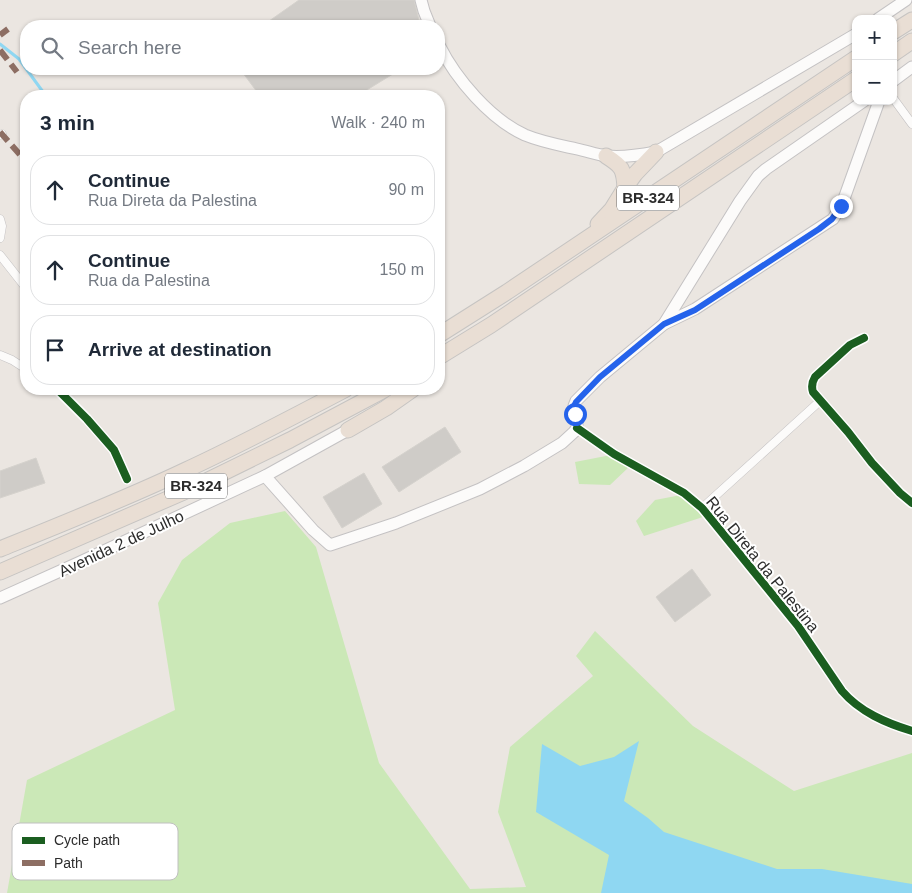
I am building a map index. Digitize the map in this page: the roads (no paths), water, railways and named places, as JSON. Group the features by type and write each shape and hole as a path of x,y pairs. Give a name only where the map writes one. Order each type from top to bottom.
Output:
{"highway":[{"path":"897,29 912,20"},
{"path":"897,51 912,41"},
{"name":"BR-324","path":"445,331 524,281 853,60"},
{"name":"BR-324","path":"445,353 491,325 852,82"},
{"path":"524,281 538,266 597,225 612,209 639,168 656,152"},
{"path":"606,156 622,169 625,188"},
{"path":"445,364 491,325"},
{"name":"BR-324","path":"0,549 185,471 334,395"},
{"name":"BR-324","path":"0,572 195,487 375,395"},
{"path":"348,430 386,408 404,395"},
{"path":"0,583 99,536 123,518"}],"main road":[{"path":"421,0 428,20"},
{"path":"884,15 906,0"},
{"path":"445,55 472,93 504,122 524,134 543,142 606,156 632,156 656,152 852,36"},
{"path":"897,78 912,67"},
{"path":"664,324 740,201 758,176 858,105"},
{"path":"265,476 313,530 330,545 480,490 524,466 562,443 577,428 574,406 576,402 600,377 664,324 695,310 832,219 846,196 878,105"},
{"name":"Avenida 2 de Julho","path":"0,598 265,476 348,430"}],"street":[{"path":"897,103 912,124"},
{"path":"0,219 2,226 0,238"},
{"path":"0,254 20,280"},
{"path":"864,338 850,345 815,377 812,382 813,392 884,476 912,503"},
{"path":"0,355 20,365"},
{"path":"63,395 114,450 127,479"},
{"path":"702,508 820,401"},
{"name":"Rua Direta da Palestina","path":"577,428 614,454 684,493 702,508 798,626 849,700 867,713 912,731"}],"water":[{"path":"639,741 624,801 664,832 777,869 822,869 912,884 912,893 601,893 609,855 536,812 542,744 580,766 614,757"}],"waterway":[{"path":"0,44 20,60"},
{"path":"31,75 42,90"}]}
